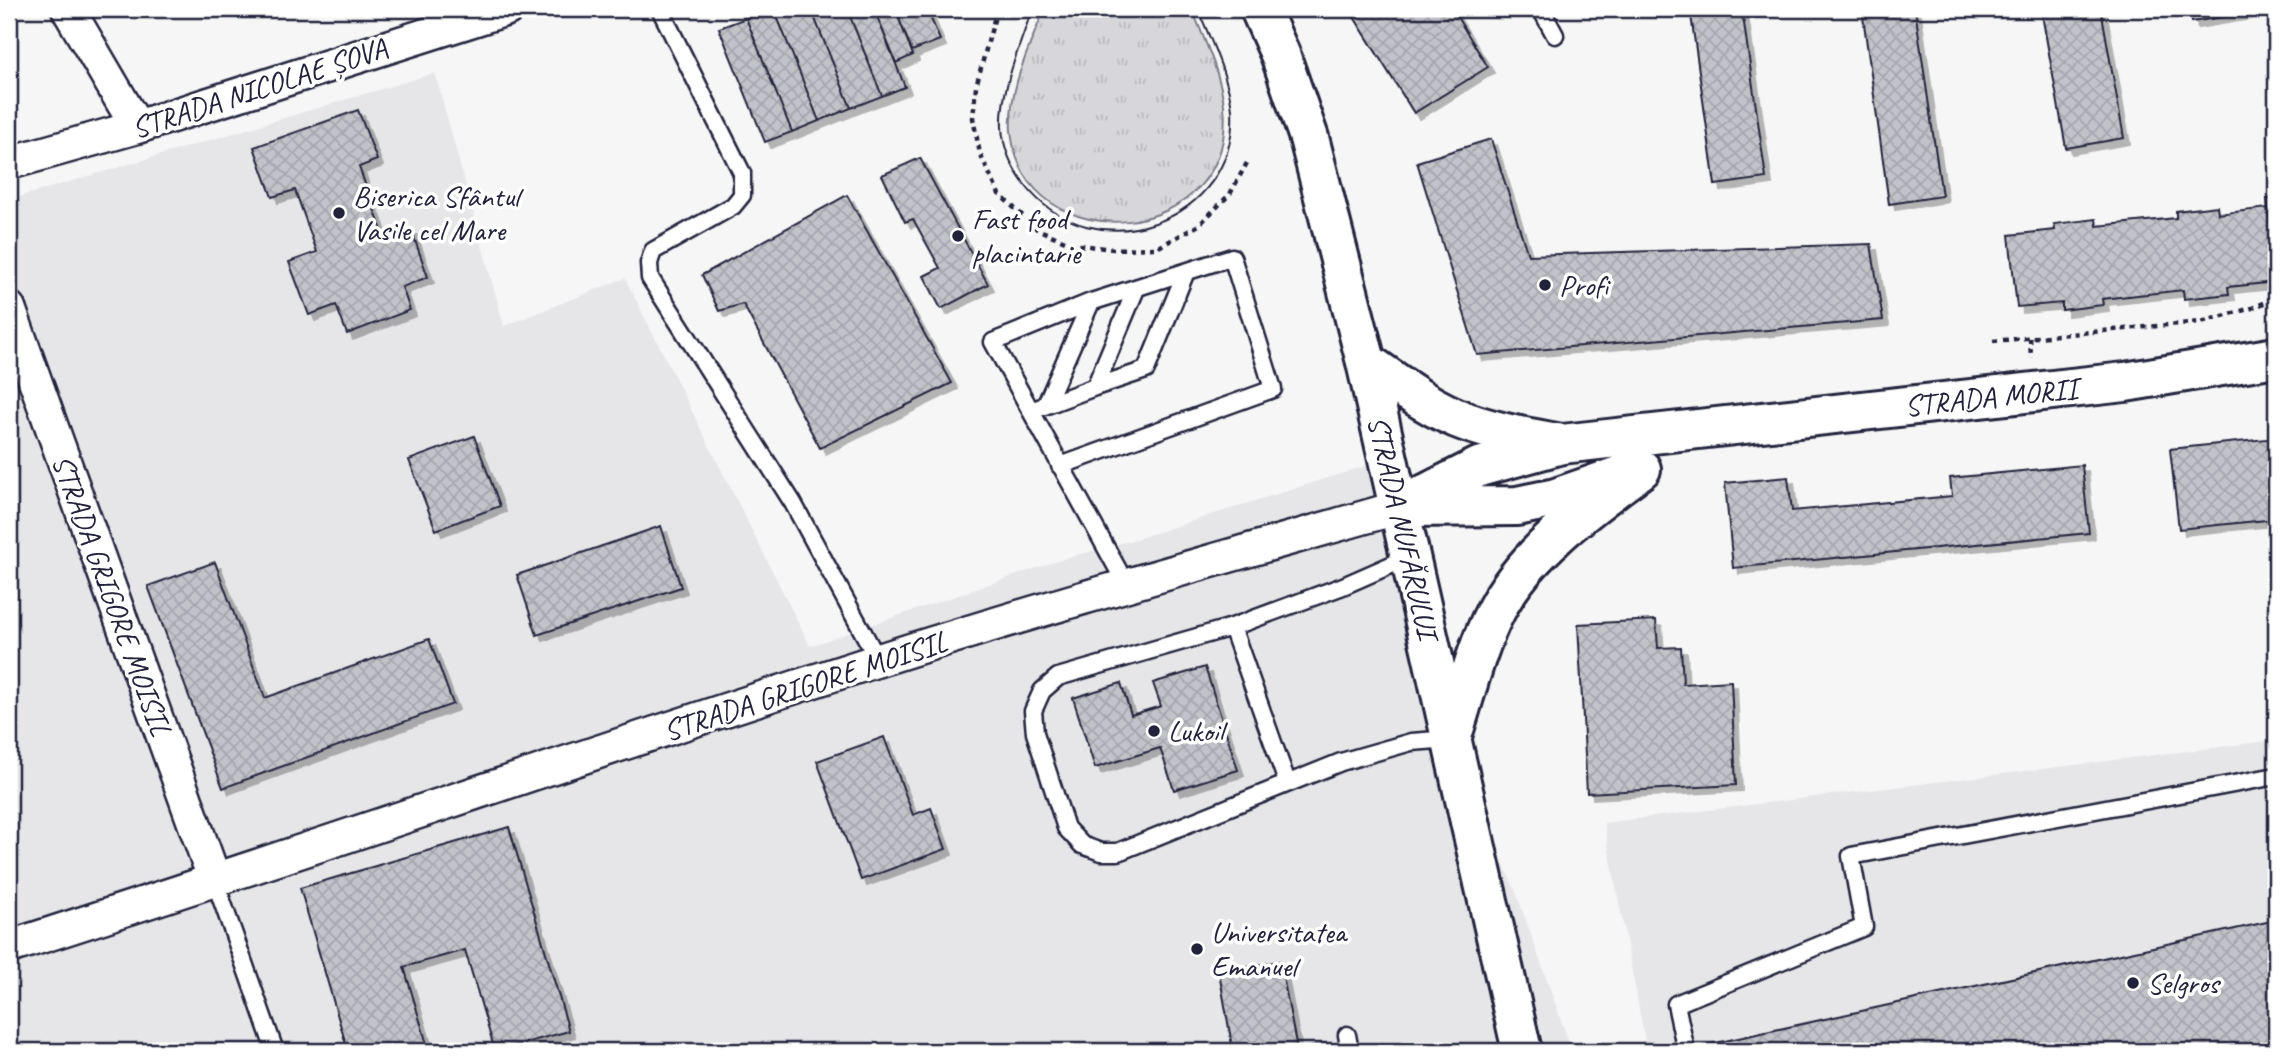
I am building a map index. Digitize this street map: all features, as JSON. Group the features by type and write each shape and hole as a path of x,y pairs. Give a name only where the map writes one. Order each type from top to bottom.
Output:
{"main road":[{"name":"STRADA NUFĂRULUI","path":"1260,9 1280,54 1309,138 1366,362 1522,1051"},
{"name":"STRADA MORII","path":"1400,507 1479,467 1562,444 2125,382 2276,356"},
{"path":"1366,362 1411,393 1468,422 1510,434 1562,444"},
{"name":"STRADA MORII","path":"1400,507 1517,506 1556,498 1641,469 1705,428"},
{"path":"1451,740 1480,649 1495,612 1509,589 1559,535 1602,497 1641,469"}],"street":[{"path":"68,9 136,127"},
{"name":"STRADA NICOLAE ȘOVA","path":"9,163 136,127 508,9"},
{"name":"STRADA GRIGORE MOISIL","path":"9,308 215,881"},
{"name":"STRADA GRIGORE MOISIL","path":"9,947 878,660 1400,507"}],"lane":[{"path":"660,9 742,173 742,195 733,206 653,251 649,263 650,278 793,503 878,660"},
{"path":"1541,9 1555,36"},
{"path":"1059,466 1273,389 1232,257 1091,302 993,342 1059,466 1127,586"},
{"path":"1031,411 1146,370 1185,274"},
{"path":"1095,387 1136,289"},
{"path":"1046,404 1091,302"},
{"path":"1409,557 1343,586 1232,627 1058,677 1042,691 1033,711 1035,733 1066,828 1082,845 1101,852 1118,852 1287,782 1379,751 1411,743 1451,740"},
{"path":"1232,627 1287,782"},
{"path":"1686,1051 1676,1004 1864,927 1851,856 2276,776"},
{"path":"215,881 275,1051"},
{"path":"1347,1035 1350,1051"}],"path":[{"path":"997,9 976,86 973,118 975,130 980,154 999,194 1037,229 1072,244 1113,249 1157,248 1199,225 1230,194 1248,161"},
{"path":"1993,341 2201,322 2252,308 2276,298"}],"shaded area":[{"path":"435,73 504,326 625,278 810,646 1066,558 1136,539 1368,465 1451,739 1517,895 1572,1051 9,1051 9,200"},
{"path":"2276,740 2276,1051 1647,1051 1604,823"}],"green space":[{"path":"1044,9 1192,9 1222,93 1224,105 1220,152 1199,187 1167,211 1128,221 1088,219 1052,203 1024,174 1011,131 1011,115 1016,84"}],"building":[{"path":"774,9 819,121 792,132 746,18"},
{"path":"774,9 811,9 851,108 819,121"},
{"path":"811,9 847,9 882,96 851,108"},
{"path":"847,9 874,9 905,87 882,96"},
{"path":"874,9 895,9 913,55 896,63"},
{"path":"895,9 927,9 940,40 912,51"},
{"path":"1349,9 1452,9 1488,67 1414,113"},
{"path":"1742,9 1766,178 1715,185 1691,15"},
{"path":"1862,9 1915,9 1942,196 1889,204"},
{"path":"2041,9 2101,9 2124,138 2066,148"},
{"path":"2190,9 2246,9 2246,13 2192,22"},
{"path":"746,18 792,132 765,142 719,28"},
{"name":"Biserica Sfântul Vasile cel Mare","path":"358,110 377,160 359,167 385,239 411,229 428,277 402,287 410,310 347,334 336,305 309,315 289,262 317,252 295,190 272,197 254,147"},
{"path":"1491,139 1528,255 1871,244 1883,320 1477,355 1417,162"},
{"path":"920,158 988,284 941,309 924,276 940,268 913,219 905,222 882,175"},
{"path":"847,195 952,383 820,448 743,304 719,311 702,275"},
{"path":"2276,198 2276,260 2273,261 2267,199"},
{"path":"2217,206 2218,214 2268,208 2276,282 2228,287 2229,294 2184,299 2183,290 2102,299 2103,305 2062,310 2062,303 2017,307 2009,235 2055,230 2054,224 2096,219 2097,226 2176,218 2176,211"},
{"path":"474,436 500,506 436,530 409,460"},
{"path":"2276,438 2276,519 2179,529 2170,449"},
{"path":"2082,465 2089,533 1733,568 1725,483 1788,477 1792,511 1952,496 1950,478"},
{"path":"661,526 681,587 537,635 517,575"},
{"path":"215,562 265,698 429,639 453,704 223,788 148,586"},
{"path":"1656,620 1658,648 1681,647 1683,684 1731,681 1736,785 1587,793 1578,624"},
{"name":"Lukoil","path":"1205,667 1238,770 1174,790 1160,748 1095,768 1073,698 1121,683 1131,715 1161,706 1153,683"},
{"path":"884,737 913,815 931,808 946,849 861,880 817,761"},
{"path":"509,827 569,1031 495,1051 465,950 404,967 429,1051 348,1051 300,888"},
{"name":"Selgros","path":"2276,920 2276,1051 1703,1051 1702,1046"},
{"path":"1280,961 1297,1049 1328,1044 1329,1051 1233,1051 1219,972"}],"tram line":[{"path":"1032,9 1004,98 1002,127 1009,158 1025,185 1054,212 1087,226 1122,229 1157,222 1188,206 1212,181 1228,149 1232,110 1230,98 1198,9"}],"place":[{"name":"Biserica Sfântul Vasile cel Mare","path":"339,213"},
{"name":"Fast food placintarie","path":"958,236"},
{"name":"Profi","path":"1545,285"},
{"name":"Lukoil","path":"1154,731"},
{"name":"Universitatea Emanuel","path":"1197,949"},
{"name":"Selgros","path":"2133,983"}]}
